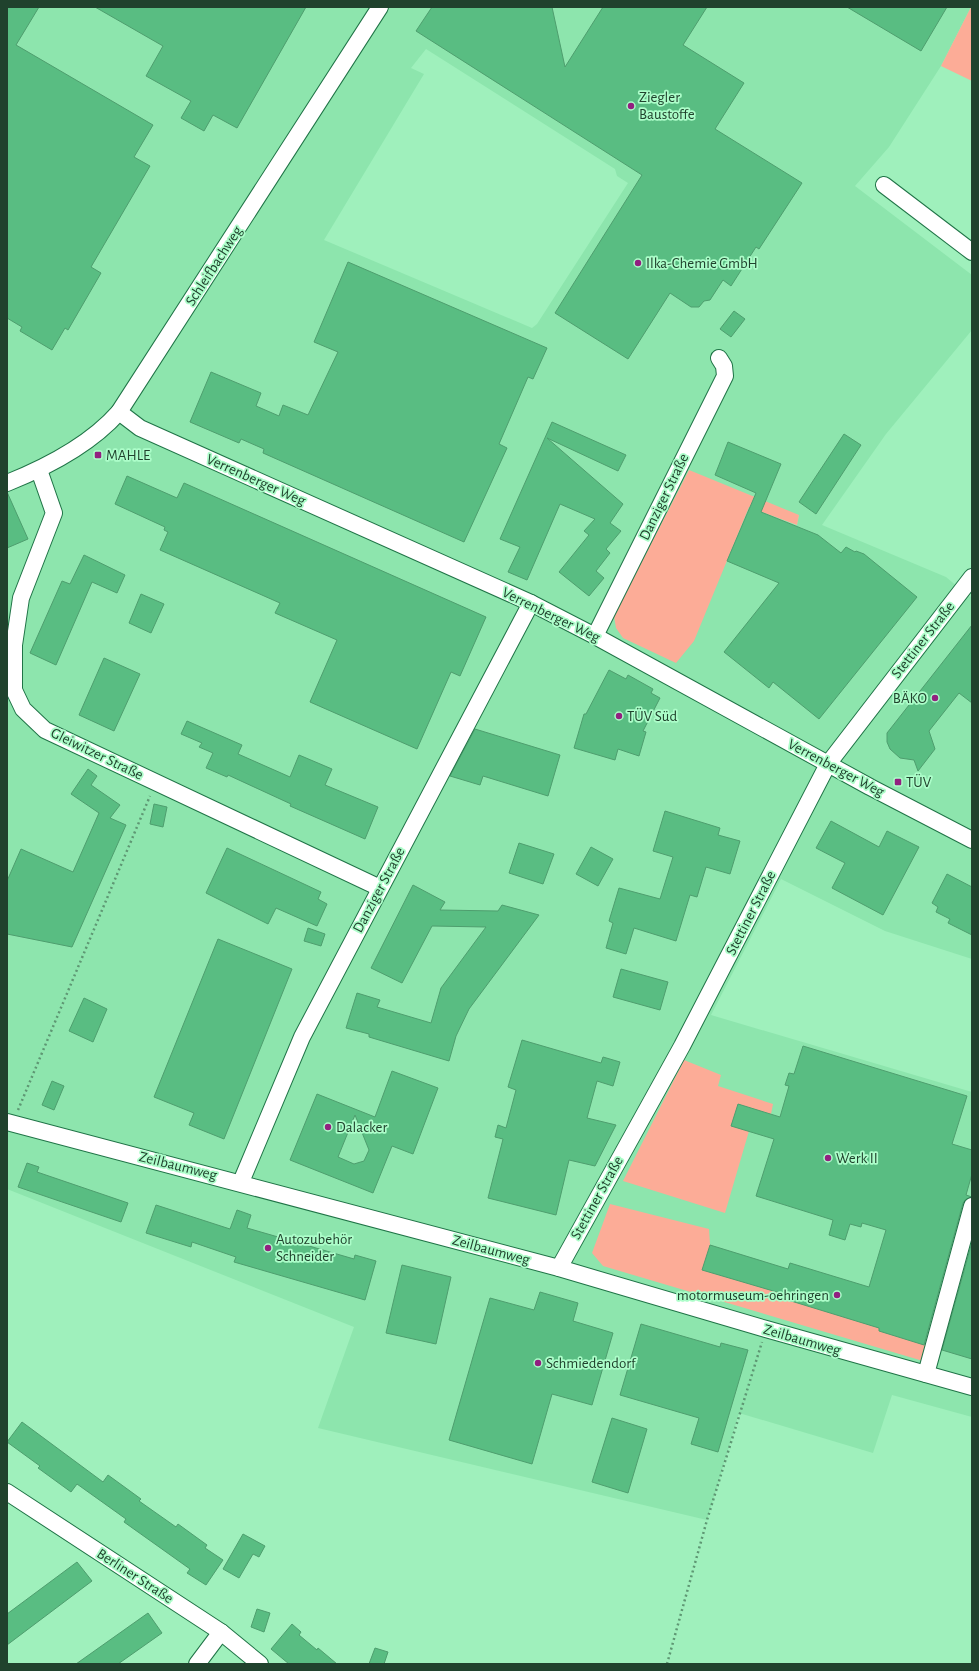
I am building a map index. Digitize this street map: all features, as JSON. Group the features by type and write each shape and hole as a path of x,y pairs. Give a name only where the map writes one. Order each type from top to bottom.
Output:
{"street":[{"name":"Schleifbachweg","path":"7,483 39,470 97,433 119,412 380,7"},
{"path":"884,185 972,252"},
{"name":"Danziger Straße","path":"595,636 725,376 724,366 719,358"},
{"name":"Verrenberger Weg","path":"119,412 140,428 531,603 595,636 828,764 972,840"},
{"name":"Gleiwitzer Straße","path":"39,470 54,513 21,598 14,645 14,690 24,709 45,730 380,888"},
{"name":"Stettiner Straße","path":"558,1268 682,1046 828,764 972,577"},
{"name":"Danziger Straße","path":"241,1182 302,1037 531,603"},
{"name":"Zeilbaumweg","path":"10,1123 241,1182 558,1268 766,1330 972,1387"},
{"path":"926,1374 972,1206"},
{"name":"Berliner Straße","path":"7,1492 221,1632 260,1664"},
{"path":"197,1664 221,1632"}],"path":[{"path":"10,1123 155,783"},
{"path":"667,1664 707,1520 766,1330"}],"shaded area":[{"path":"7,7 971,7 941,66 889,147 855,186 972,275 972,330 886,434 822,525 946,577 970,597 972,595 972,959 885,931 781,879 711,1015 972,1092 972,1417 892,1395 873,1453 739,1413 707,1520 318,1428 354,1327 7,1189","holes":["426,49 615,169 617,176 628,183 537,324 532,328 324,240 424,74 411,68","749,506 799,515 797,525 796,525"]},
{"path":"972,7 972,81 941,66"},
{"path":"689,470 799,515 797,525 749,507 694,641 676,663 623,638 616,628 614,616"},
{"path":"684,1060 721,1075 718,1086 773,1104 771,1114 738,1104 731,1126 749,1131 725,1213 623,1181"},
{"path":"610,1204 709,1229 710,1245 703,1270 780,1293 779,1297 879,1328 879,1331 926,1345 923,1361 603,1266 592,1253"}],"building":[{"path":"7,7 39,7 16,45 153,125 134,157 150,166 91,267 101,273 68,330 65,328 52,350 20,331 22,327 7,318"},
{"path":"95,7 306,7 237,128 213,115 204,131 181,118 191,101 146,76 163,46"},
{"path":"432,7 552,7 565,67 603,7 707,7 683,45 744,83 715,129 802,183 759,249 756,247 731,286 723,280 710,300 704,301 699,307 691,307 670,293 628,359 555,313 642,175 416,31"},
{"path":"847,7 947,7 921,51"},
{"path":"348,262 547,348 533,379 528,377 499,444 507,448 464,542 263,453 264,449 241,439 239,443 190,422 211,372 261,393 256,406 279,416 283,405 308,415 338,352 314,342"},
{"path":"734,311 745,319 731,337 720,329"},
{"path":"552,422 626,455 618,471 547,438 623,504 610,523 621,531 606,549 610,553 596,571 604,578 589,596 559,572 589,535 584,531 595,519 560,504 527,580 508,572 520,547 500,539"},
{"path":"844,434 861,445 816,514 799,502"},
{"path":"728,442 781,464 761,512 818,535 841,553 846,547 855,552 864,554 917,597 819,719 773,682 769,688 724,652 779,583 727,561 756,493 715,475"},
{"path":"127,476 177,498 184,483 486,617 460,676 451,672 417,749 310,702 337,640 275,613 280,603 160,550 168,532 164,530 165,527 115,504"},
{"path":"7,492 28,539 7,548"},
{"path":"84,555 125,575 117,593 92,582 56,665 30,653 62,581 70,584"},
{"path":"141,594 164,604 151,633 129,623"},
{"name":"BÄKO","path":"972,625 972,703 959,693 929,731 935,749 918,771 914,760 900,758 890,749 887,742 887,733"},
{"path":"104,658 140,674 114,731 79,715"},
{"name":"TÜV Süd","path":"609,670 626,679 628,675 653,689 651,693 660,698 643,731 646,732 639,756 618,749 615,760 574,748 584,714 586,714"},
{"path":"187,721 242,745 238,754 290,777 299,755 332,769 325,785 378,807 365,839 290,806 291,804 228,775 227,777 206,768 213,753 199,747 202,743 181,734"},
{"path":"475,729 560,755 548,796 483,776 480,785 450,776"},
{"path":"88,769 97,776 91,785 120,805 110,818 126,825 72,947 7,934 7,881 21,849 73,872 99,813 71,794"},
{"path":"154,804 167,807 163,827 150,824"},
{"path":"665,811 720,828 718,835 740,841 730,874 706,867 697,897 690,895 676,941 634,928 626,954 606,948 613,923 609,921 619,888 660,899 673,857 653,851"},
{"path":"831,821 879,847 887,831 919,847 883,915 832,888 845,863 816,848"},
{"path":"519,843 554,854 543,884 509,873"},
{"path":"591,847 613,859 598,886 576,874"},
{"path":"227,848 321,892 318,899 327,904 317,926 276,908 268,924 206,893"},
{"path":"947,874 972,887 972,935 948,923 950,919 936,912 938,907 932,903"},
{"path":"413,885 445,902 440,910 498,911 502,905 539,915 469,1009 456,1036 449,1061 369,1037 369,1034 346,1028 357,993 380,1000 377,1007 431,1023 441,988 486,927 432,926 402,983 371,968"},
{"path":"308,928 325,934 321,946 304,941"},
{"path":"218,939 292,969 224,1139 189,1125 194,1113 154,1097"},
{"path":"621,969 668,982 660,1010 613,997"},
{"path":"84,998 107,1009 93,1042 69,1031"},
{"path":"522,1040 601,1063 603,1057 620,1062 613,1086 597,1081 587,1118 616,1125 595,1166 569,1160 556,1215 488,1198 503,1139 495,1137 498,1125 506,1128 516,1090 508,1087"},
{"path":"803,1046 967,1096 952,1144 972,1150 972,1174 966,1195 972,1197 966,1199 963,1203 924,1345 879,1331 879,1328 778,1297 780,1293 702,1270 710,1245 788,1269 790,1263 869,1287 886,1230 862,1223 861,1227 850,1224 845,1240 829,1235 833,1220 756,1196 774,1139 731,1126 738,1104 780,1117 789,1086 785,1085 789,1073 794,1074"},
{"path":"392,1071 438,1088 413,1154 392,1146 373,1193 290,1160 317,1094 375,1117","holes":["355,1115 369,1150 364,1161 354,1164 338,1157"]},
{"path":"52,1081 64,1086 54,1110 42,1105"},
{"path":"27,1163 39,1167 37,1172 128,1203 121,1222 18,1187"},
{"path":"156,1205 230,1229 237,1210 251,1215 247,1228 354,1259 355,1255 376,1261 365,1300 234,1262 236,1257 192,1242 191,1247 146,1233"},
{"path":"972,1242 972,1359 942,1350"},
{"path":"402,1265 451,1277 436,1344 386,1333"},
{"name":"Schmiedendorf","path":"540,1292 578,1303 573,1321 613,1333 592,1405 552,1394 532,1464 449,1440 490,1298 534,1310"},
{"path":"641,1324 720,1347 721,1343 748,1350 718,1452 691,1444 699,1418 620,1395"},
{"path":"612,1418 647,1429 628,1493 592,1482"},
{"path":"22,1422 103,1482 108,1475 141,1499 139,1501 176,1527 178,1524 207,1545 205,1548 223,1560 206,1585 187,1573 190,1569 124,1522 126,1519 77,1484 71,1492 38,1468 40,1466 7,1442"},
{"path":"243,1534 265,1546 259,1557 253,1554 239,1578 223,1569"},
{"path":"77,1562 92,1581 7,1645 7,1614"},
{"path":"257,1609 270,1613 264,1632 251,1627"},
{"path":"148,1613 162,1633 118,1664 76,1664"},
{"path":"292,1624 301,1632 299,1635 337,1664 289,1664 271,1649"},
{"path":"375,1648 388,1652 384,1664 369,1664"}],"place":[{"name":"Ziegler Baustoffe","path":"631,106"},
{"name":"Ilka-Chemie GmbH","path":"638,263"},
{"name":"MAHLE","path":"98,455"},
{"name":"BÄKO","path":"935,698"},
{"name":"TÜV Süd","path":"619,716"},
{"name":"TÜV","path":"898,782"},
{"name":"Dalacker","path":"328,1127"},
{"name":"Werk II","path":"828,1158"},
{"name":"Autozubehör Schneider","path":"268,1248"},
{"name":"motormuseum-oehringen","path":"837,1295"},
{"name":"Schmiedendorf","path":"538,1363"}]}
